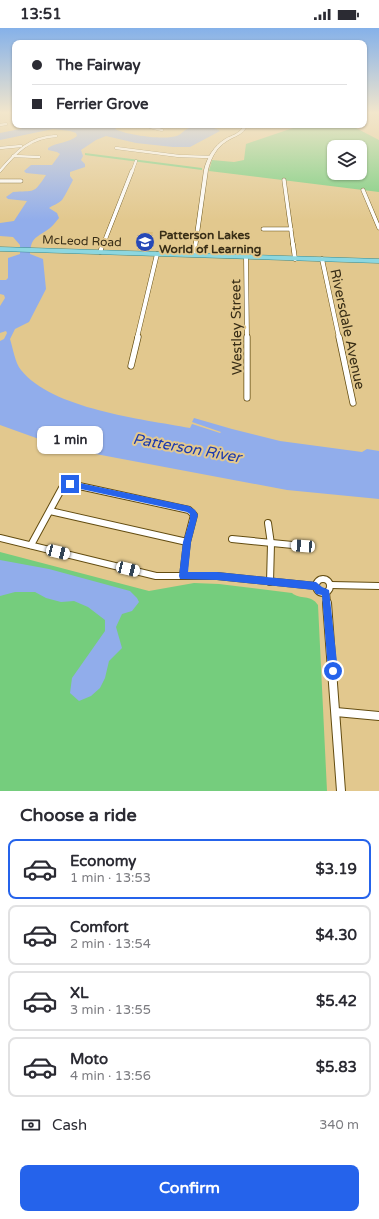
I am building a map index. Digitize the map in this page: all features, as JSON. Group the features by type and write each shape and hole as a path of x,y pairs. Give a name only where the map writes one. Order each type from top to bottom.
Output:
{"main road":[{"name":"McLeod Road","path":"0,249 379,261"}],"street":[{"path":"0,171 19,149"},
{"path":"121,149 179,156 210,157"},
{"path":"194,255 206,170 210,157 218,149"},
{"path":"12,156 39,157"},
{"path":"100,252 136,162"},
{"path":"284,180 295,259"},
{"path":"0,181 21,181"},
{"path":"363,190 379,228"},
{"path":"263,229 291,229"},
{"path":"131,366 157,254"},
{"name":"Westley Street","path":"246,257 247,398"},
{"name":"Riversdale Avenue","path":"322,259 353,403"},
{"path":"31,545 62,488 70,484 189,510 194,515 187,542 183,576"},
{"path":"50,511 187,542"},
{"path":"268,523 271,544 270,582"},
{"path":"0,538 156,576 217,576 316,586"},
{"path":"232,539 303,546"},
{"path":"316,586 317,581 322,579 328,581 341,791"},
{"path":"316,586 319,591 328,589 379,586"},
{"path":"336,712 379,716"}],"shaded area":[{"name":"Patterson Lakes World of Learning","path":"143,232 153,232 148,251 137,250"}],"green space":[{"path":"245,149 327,149 327,180 367,180 367,149 379,149 379,192 209,171 212,160 234,162 244,160"},
{"path":"85,153 202,168 202,170 85,155"},
{"path":"0,552 149,591 194,583 219,584 292,593 312,599 318,605 327,791 0,791"}],"water":[{"name":"Patterson River","path":"48,149 83,149 81,150 83,156 81,160 85,164 85,167 70,172 70,176 73,180 62,200 49,208 57,213 59,218 51,227 33,240 30,254 43,259 46,289 29,322 15,329 10,339 21,370 35,383 54,394 75,403 124,416 190,428 192,424 220,433 221,432 192,422 194,418 280,441 362,452 367,449 379,451 379,499 287,490 64,448 0,425 0,341 4,339 7,333 6,331 0,333 0,306 5,298 4,295 0,294 0,280 6,280 8,278 8,258 20,254 20,245 13,237 0,236 0,223 14,221 27,201 8,199 6,197 13,192 30,191 36,189 46,175 26,173 24,171 31,165 52,165 60,154 48,150"},
{"path":"0,560 49,569 130,591 137,598 139,602 132,611 122,614 116,627 122,648 109,661 105,678 100,688 91,696 79,701 70,693 72,678 105,631 105,620 88,607 74,601 61,602 46,598 35,592 15,592 0,596"}],"place":[{"name":"Patterson Lakes World of Learning","path":"145,242"}],"route":[{"path":"70,484 189,510 192,512 194,519 189,531 183,576 217,576 316,586 319,591 326,592 333,671"}]}
